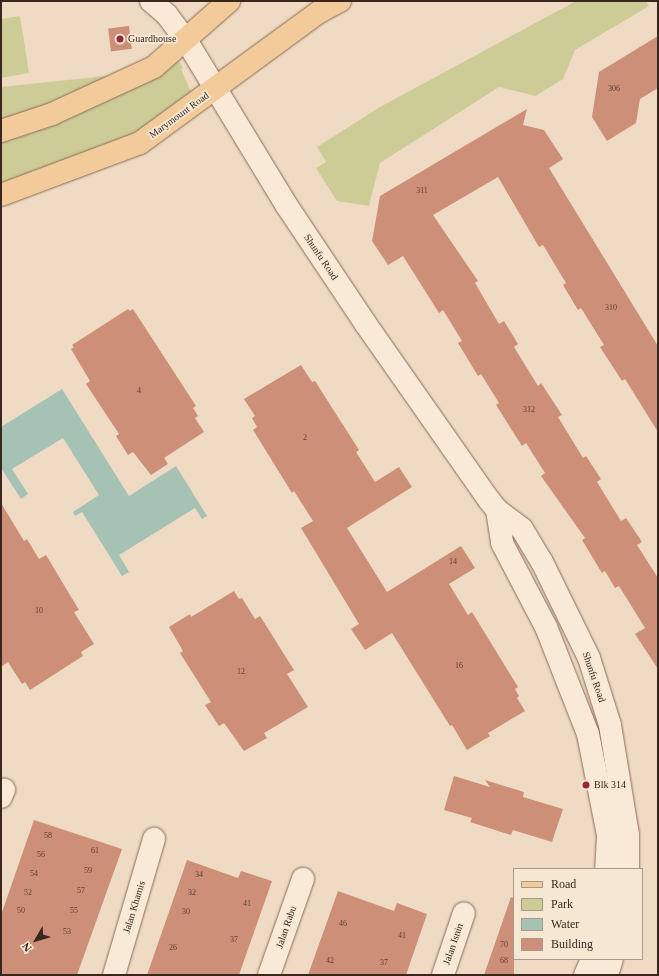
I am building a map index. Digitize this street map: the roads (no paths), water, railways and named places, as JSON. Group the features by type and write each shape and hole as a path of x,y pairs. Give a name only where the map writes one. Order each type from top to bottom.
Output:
{"main road":[{"path":"1,131 52,114 154,67 229,1"},
{"name":"Marymount Road","path":"1,195 140,143 319,12 340,1"}],"street":[{"name":"Shunfu Road","path":"151,1 167,15 186,40 287,206 497,510 522,529 589,658 610,725 620,774 628,835 628,868"},
{"name":"Shunfu Road","path":"497,510 502,543 546,627 588,734 608,835 606,868"},
{"name":"Jalan Khamis","path":"114,975 154,839"},
{"name":"Jalan Rabu","path":"269,975 303,879"},
{"name":"Jalan Isnin","path":"442,975 464,913"},
{"path":"585,975 592,960"},
{"path":"607,975 612,960"}],"water":[{"path":"62,389 129,496 176,466 207,516 202,519 195,508 119,555 129,572 122,576 82,512 75,516 73,512 99,495 63,438 12,469 28,494 21,499 1,468 1,427"}],"place":[{"name":"Guardhouse","path":"120,39"},
{"name":"Blk 314","path":"586,785"}]}
